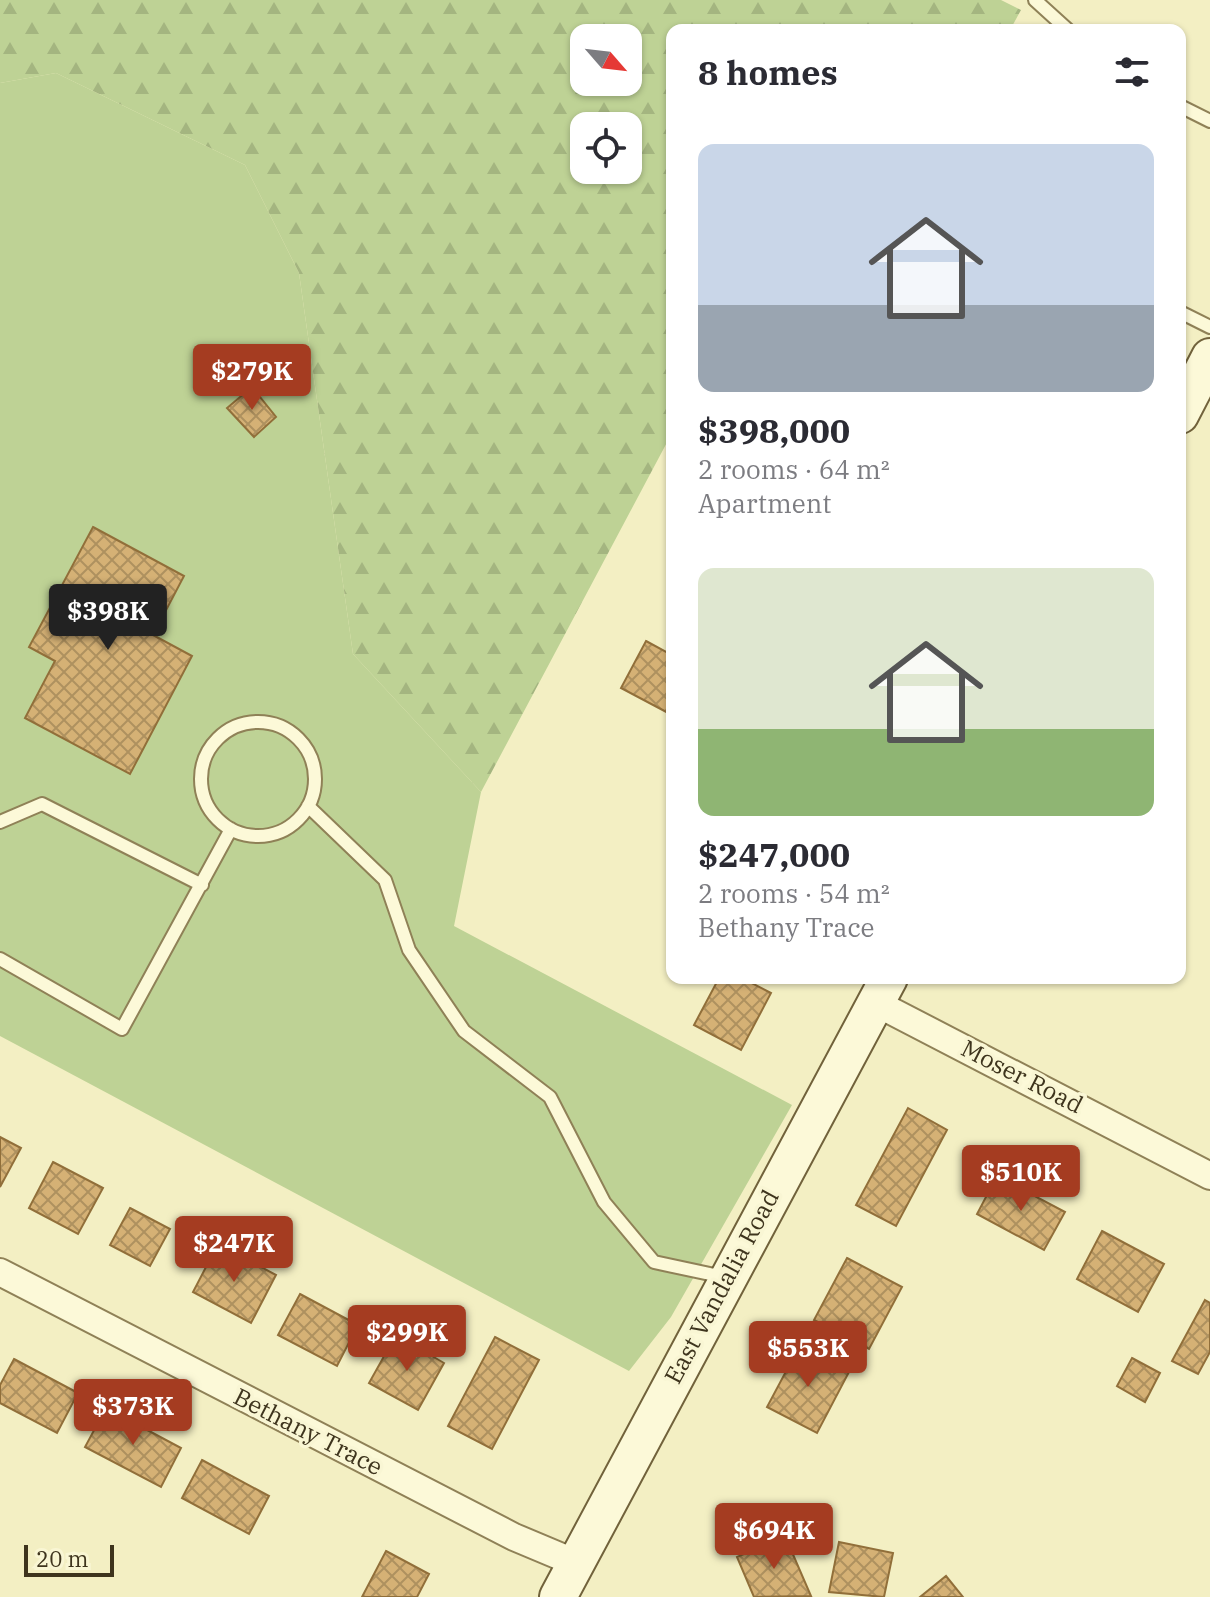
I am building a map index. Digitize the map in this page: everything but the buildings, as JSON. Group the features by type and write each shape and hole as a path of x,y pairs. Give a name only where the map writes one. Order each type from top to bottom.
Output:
{"street":[{"path":"1186,403 1210,357"},
{"name":"East Vandalia Road","path":"558,1597 882,990"},
{"name":"Moser Road","path":"882,990 1210,1176"},
{"name":"Bethany Trace","path":"0,1272 514,1537 576,1563"}],"lane":[{"path":"1035,0 1061,24"},
{"path":"1186,109 1210,121"},
{"path":"1186,315 1210,327"},
{"path":"249,723 267,723 285,728 304,746 315,771 314,789 308,806 296,821 280,832 261,836 231,829 211,812 203,794 202,775 206,756 232,728 249,723"},
{"path":"0,822 42,804 202,885"},
{"path":"308,806 385,880 409,950 464,1031 550,1097 604,1202 654,1262 727,1277"},
{"path":"0,959 122,1029 231,829"}],"green space":[{"path":"0,0 1001,0 1021,10 1013,24 666,24 666,444 481,792 353,654 299,273 245,165 56,73 0,83"},
{"path":"56,73 245,165 299,273 353,654 481,792 454,926 792,1105 671,1317 629,1371 0,1036 0,83"}]}
